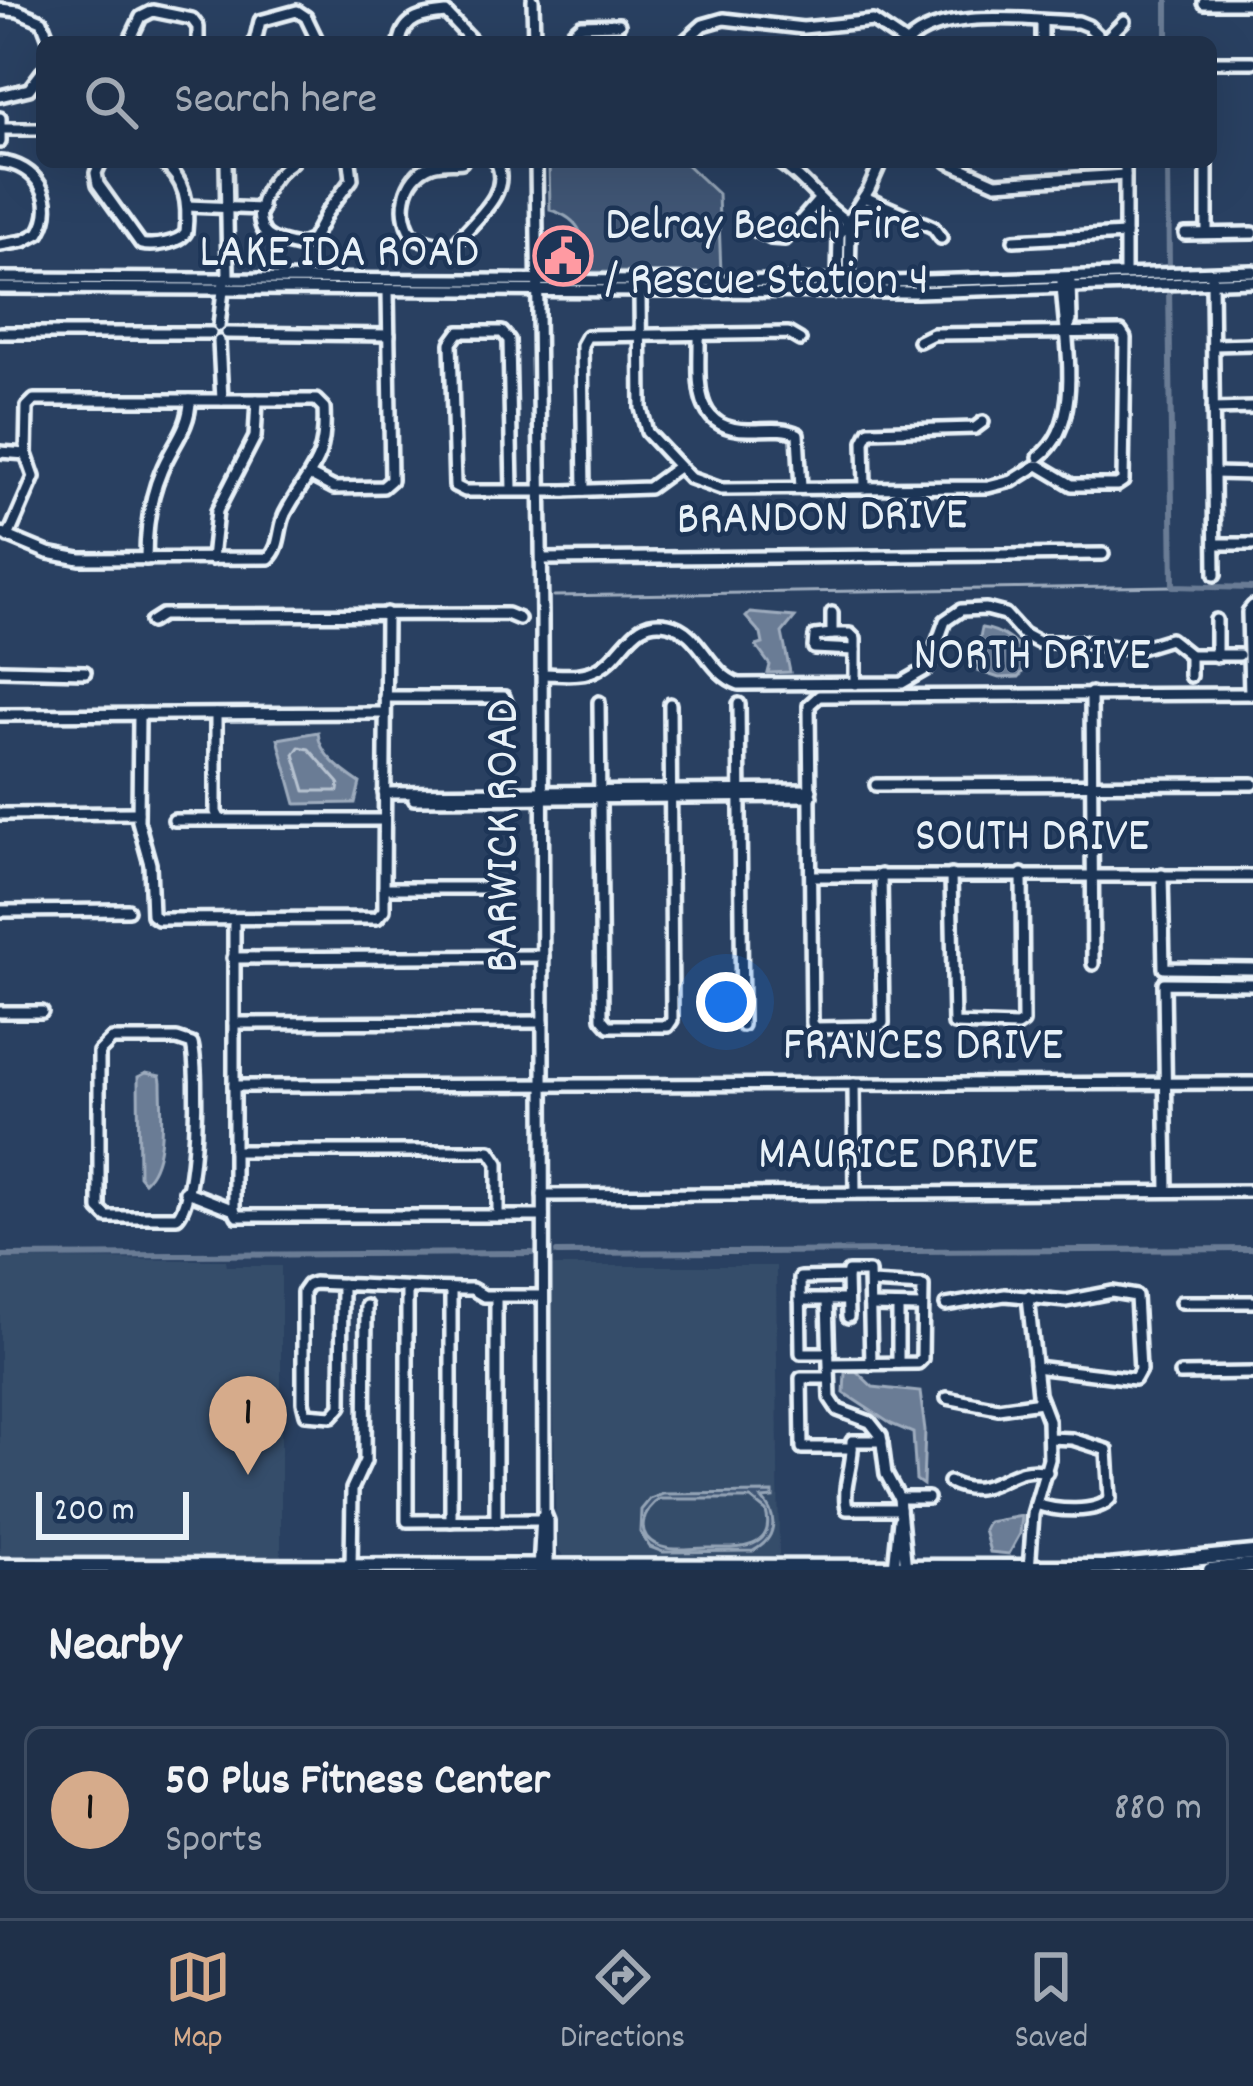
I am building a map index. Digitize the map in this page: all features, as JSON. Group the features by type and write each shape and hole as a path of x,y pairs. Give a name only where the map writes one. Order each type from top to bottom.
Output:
{"main road":[{"path":"0,1566 1029,1569 1137,1566 1253,1553"},
{"path":"1210,1570 1253,1565"}],"street":[{"path":"533,0 534,36"},
{"path":"1204,3 1253,3"},
{"path":"0,9 18,10 42,21 48,36"},
{"path":"132,36 140,17 153,11 192,19 198,36"},
{"path":"256,36 260,21 297,11 306,17 315,36"},
{"path":"402,36 410,20 446,13 467,36"},
{"path":"691,36 703,25 724,19 803,28 869,20 896,36"},
{"path":"1106,36 1124,21"},
{"path":"915,36 943,22 1082,22 1098,36"},
{"path":"1042,22 1042,36"},
{"path":"574,36 581,25 620,23"},
{"path":"1217,62 1253,62"},
{"path":"0,96 29,89 36,80"},
{"path":"0,118 0,142"},
{"path":"1,129 36,129"},
{"path":"0,161 31,172 42,188 46,211 39,233 9,246 0,245"},
{"path":"98,168 98,184 145,245 184,236 187,206 182,184 167,168"},
{"path":"223,400 219,333 225,168"},
{"path":"285,168 271,180 262,209 266,235 293,245 306,245 352,179 351,168"},
{"path":"430,168 407,190 404,220 415,238 448,246 497,196 502,178 498,168"},
{"name":"BARWICK ROAD","path":"536,168 542,559 543,1569"},
{"path":"787,168 818,201 846,221"},
{"path":"843,285 839,235 877,168"},
{"path":"961,168 996,183 1125,175"},
{"path":"1125,168 1125,273"},
{"path":"1207,168 1207,232"},
{"path":"864,197 933,227 941,238"},
{"path":"757,231 785,239 818,201"},
{"path":"187,206 262,209"},
{"path":"1185,234 1253,232"},
{"path":"1014,241 1125,234"},
{"name":"LAKE IDA ROAD","path":"1212,277 1253,272"},
{"name":"LAKE IDA ROAD","path":"1066,280 1125,273 1160,277"},
{"name":"LAKE IDA ROAD","path":"0,278 388,291 538,287 640,292 1160,277 1253,281"},
{"path":"1212,277 1215,575"},
{"path":"640,292 644,424 656,446 697,483 712,488 996,486 1038,462 1058,437 1066,414 1066,280"},
{"name":"LAKE IDA ROAD","path":"0,288 843,285"},
{"path":"311,476 334,488 383,488 389,483 388,291"},
{"path":"512,490 509,340 506,334 463,331 453,336 454,482 458,488 512,490 566,491 650,488 678,467"},
{"path":"920,340 933,334 1120,332 1125,338 1123,481 1072,485 1049,475 1038,462"},
{"path":"0,333 389,334"},
{"path":"584,490 582,345 586,337 788,333 800,340"},
{"path":"699,334 700,393 707,413 734,430 798,434 801,488"},
{"path":"1213,345 1253,344"},
{"path":"34,400 190,400 316,400 322,405 323,448 285,515 272,556 68,558 4,535 33,482 26,454 27,407 34,400"},
{"path":"146,559 153,494 187,424 190,400"},
{"path":"212,559 217,511 252,445 257,400"},
{"path":"1213,409 1253,408"},
{"path":"865,488 864,441 869,431 975,428 983,422"},
{"path":"0,452 26,454"},
{"path":"1214,473 1253,474"},
{"path":"1215,544 1253,544"},
{"name":"BRANDON DRIVE","path":"542,559 1103,554"},
{"path":"1251,694 1249,612 1253,606"},
{"path":"542,674 592,672 610,660 632,633 658,623 686,632 714,669 733,682 902,683 917,677 934,658 945,621 970,609 1000,611 1038,642 1134,650 1170,639 1190,655 1239,655"},
{"path":"151,622 162,615 386,613 507,614 519,619"},
{"path":"139,714 138,813 150,864 152,915 233,922 380,916 386,613"},
{"path":"832,613 832,634"},
{"path":"1216,620 1216,656"},
{"path":"855,650 814,649 815,636 853,636 855,650 855,684"},
{"path":"1190,655 1190,676"},
{"path":"0,670 86,672"},
{"path":"1090,693 1093,964"},
{"name":"NORTH DRIVE","path":"811,793 812,699 818,696 1251,694"},
{"path":"385,697 504,697 507,705"},
{"path":"599,703 604,1023 668,1026 672,1020 670,704"},
{"path":"740,704 742,1025"},
{"path":"0,715 384,713"},
{"path":"216,714 216,812 220,818"},
{"path":"876,785 1253,784"},
{"path":"384,796 811,793 812,1023 816,1028 883,1023 880,875"},
{"path":"0,814 138,813"},
{"path":"174,820 384,820"},
{"path":"951,875 954,1024 1017,1026 1023,1022 1022,874"},
{"path":"1162,874 1164,968 1253,969"},
{"name":"SOUTH DRIVE","path":"812,876 1253,876"},
{"path":"384,888 503,888"},
{"path":"0,911 128,910"},
{"path":"233,922 237,1216 543,1216"},
{"path":"233,958 543,956"},
{"path":"1167,1191 1164,983 1253,984"},
{"path":"0,1012 41,1012"},
{"path":"233,1023 543,1022"},
{"path":"112,1039 189,1043 195,1061 195,1141 185,1191 184,1209 176,1217 107,1217 99,1209 98,1074 103,1045 112,1039"},
{"name":"FRANCES DRIVE","path":"234,1086 1253,1083"},
{"path":"854,1084 855,1193"},
{"path":"234,1151 494,1153 499,1163 499,1216"},
{"path":"185,1191 234,1210"},
{"name":"MAURICE DRIVE","path":"543,1195 1253,1191"},
{"path":"848,1317 848,1272 869,1272 871,1364"},
{"path":"801,1353 800,1278 847,1277"},
{"path":"342,1284 341,1406 332,1416 314,1416 306,1414 303,1402 303,1292 314,1283 342,1284 406,1289 472,1289 480,1295 543,1296"},
{"path":"784,1353 871,1364 918,1363 922,1359 923,1286 871,1283"},
{"path":"406,1289 406,1521 542,1516"},
{"path":"451,1289 451,1521"},
{"path":"946,1305 992,1297 1073,1300 1132,1292 1139,1302 1139,1370 1131,1381 1035,1367"},
{"path":"496,1296 496,1521"},
{"path":"1028,1296 1049,1438 1029,1569"},
{"path":"827,1300 833,1404 845,1414 870,1422 882,1441 886,1474 900,1507 900,1569"},
{"path":"784,1310 847,1300"},
{"path":"1181,1302 1253,1302"},
{"path":"350,1569 352,1489 365,1461 365,1306"},
{"path":"870,1306 921,1306"},
{"path":"898,1307 898,1364"},
{"path":"1180,1373 1253,1373"},
{"path":"783,1378 828,1378"},
{"path":"801,1378 802,1462"},
{"path":"946,1398 998,1408 1041,1402"},
{"path":"784,1421 801,1420"},
{"path":"1036,1504 1100,1508 1110,1499 1109,1454 1087,1443 1049,1438"},
{"path":"882,1441 852,1442 852,1473 845,1483 848,1509 900,1507 928,1498"},
{"path":"802,1448 852,1448"},
{"path":"949,1482 959,1488 988,1488 1020,1470 1047,1472"}],"shaded area":[{"path":"549,168 690,168 718,194 721,273 587,272 576,225 550,210"},
{"path":"0,1259 226,1260 227,1266 281,1266 281,1558 0,1556"},
{"path":"552,1266 776,1266 779,1559 564,1556 556,1547"},
{"path":"773,1493 773,1498 762,1499 773,1520 770,1534 753,1551 663,1552 650,1547 640,1532 641,1510 650,1499 663,1494","holes":["660,1499 751,1499 766,1511 768,1524 765,1534 750,1545 668,1548 645,1535 646,1515"]}],"water":[{"path":"750,613 795,617 782,633 790,672 768,673 770,665 756,646 763,644 761,634 746,617"},
{"path":"982,628 1003,635 1021,651 1027,665 1019,677 999,678 978,671"},
{"path":"318,732 327,755 360,783 355,803 296,804 278,739"},
{"path":"146,1073 160,1076 162,1121 156,1162 144,1182 139,1176 138,1077"},
{"path":"854,1369 873,1387 920,1392 925,1430 923,1485 916,1480 913,1433 844,1393 845,1373"},
{"path":"1022,1516 1020,1534 1009,1554 990,1552 984,1530 988,1522"}],"waterway":[{"path":"1167,0 1167,36"},
{"path":"1168,168 1169,272"},
{"path":"1169,286 1173,586 1253,588"},
{"path":"554,596 1173,586"},
{"path":"557,1253 1253,1249"},
{"path":"0,1256 532,1253"}],"place":[{"name":"Delray Beach Fire / Rescue Station 4","path":"563,256"},
{"name":"50 Plus Fitness Center","path":"248,1475"}]}
